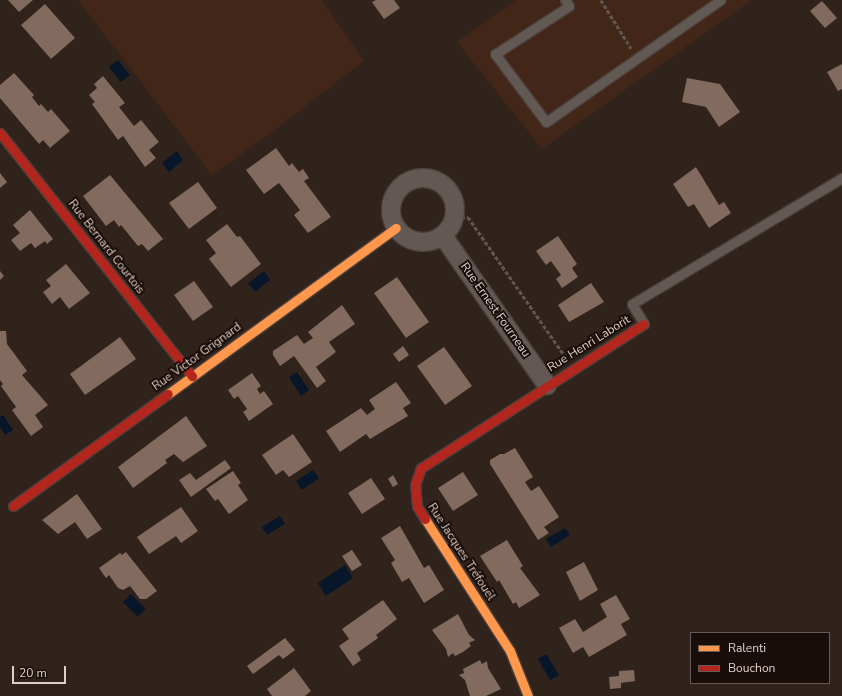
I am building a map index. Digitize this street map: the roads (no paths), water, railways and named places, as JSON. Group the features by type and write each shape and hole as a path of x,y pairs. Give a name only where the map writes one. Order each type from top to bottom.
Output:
{"street":[{"name":"Rue Bernard Courtois","path":"0,133 192,376"},
{"path":"428,178 447,188 454,202 455,218 444,236 434,241 413,241 396,228 392,218 393,198 399,189 418,179 428,178"},
{"name":"Rue Victor Grignard","path":"13,506 396,228"},
{"name":"Rue Ernest Fourneau","path":"444,236 547,385"},
{"name":"Rue Henri Laborit","path":"547,385 644,324"},
{"name":"Rue Jacques Tréfouël","path":"528,696 510,651 464,576 417,506 415,485 421,468 547,385"}],"lane":[{"path":"565,0 569,6 495,54 546,122 638,60 720,0"},
{"path":"644,324 632,304 842,178"}],"water":[{"path":"118,60 130,75 121,82 109,67"},
{"path":"177,151 183,160 169,172 162,163"},
{"path":"264,271 270,280 255,292 248,283"},
{"path":"297,372 309,390 301,396 289,377"},
{"path":"3,415 13,430 5,435 0,427 0,417"},
{"path":"313,470 319,478 302,490 296,481"},
{"path":"280,516 285,524 267,535 262,527"},
{"path":"565,528 570,535 551,547 546,539"},
{"path":"345,565 353,578 326,596 318,583"},
{"path":"131,594 146,609 138,617 123,602"},
{"path":"546,654 559,675 550,680 538,659"}]}
